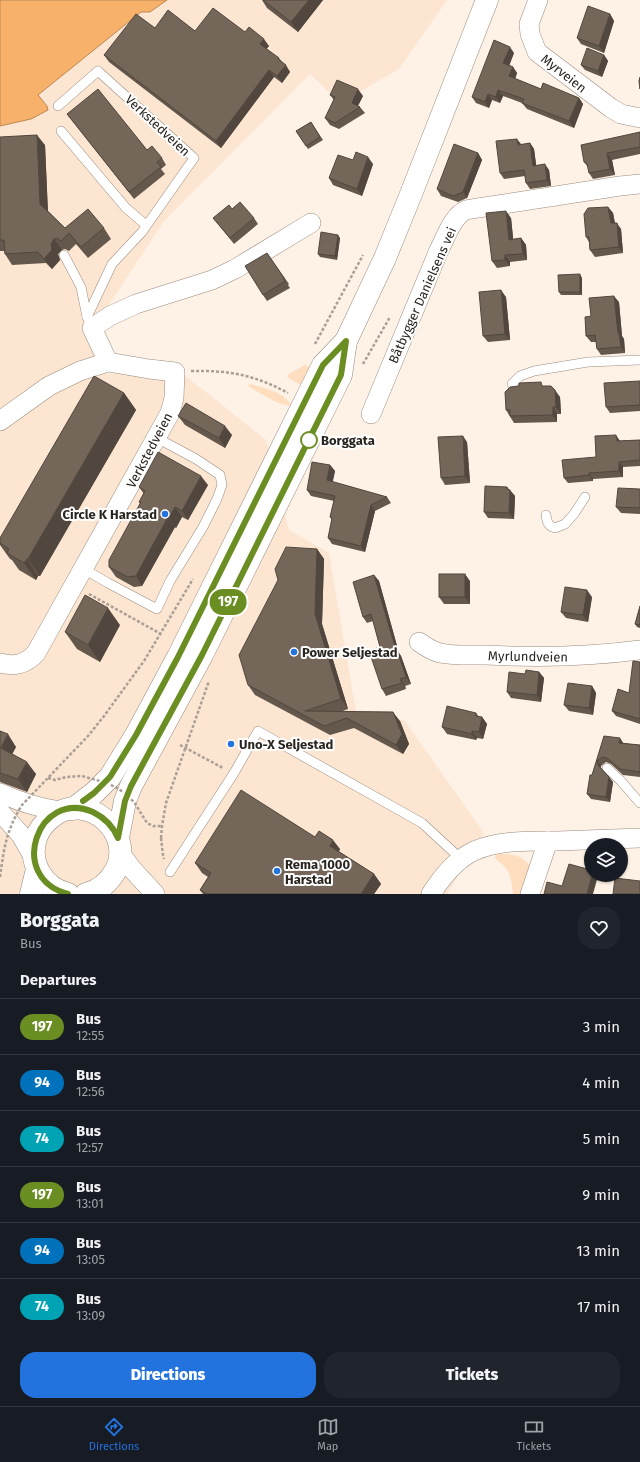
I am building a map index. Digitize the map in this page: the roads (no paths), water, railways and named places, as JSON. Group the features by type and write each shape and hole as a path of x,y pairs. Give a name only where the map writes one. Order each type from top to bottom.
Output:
{"highway":[{"path":"92,894 109,881 117,868 125,801 131,786 202,655 341,375 346,341 385,258 487,0"},
{"path":"30,894 36,863 35,842 41,827 47,820 67,810 94,793 110,777 126,753 178,657 323,365 346,341"},
{"path":"67,810 88,810 100,815 110,824 119,845"},
{"path":"36,863 46,883 59,892 68,894"}],"street":[{"name":"Myrveien","path":"538,0 529,24 530,34 537,52 611,108 621,114 640,118"},
{"name":"Båtbygger Danielsens vei","path":"371,414 440,250 452,224 465,210 640,184"},
{"path":"0,421 49,386 80,371 108,362 89,323 110,316 136,304 212,280 312,223"},
{"name":"Verkstedveien","path":"0,663 17,665 25,663 36,653 170,413 174,398 175,372 108,362"},
{"name":"Myrlundveien","path":"419,642 428,649 441,653 517,657 558,657 608,654 640,650"},
{"path":"0,793 22,803 38,808 67,810"},
{"path":"0,812 21,835 36,863"},
{"path":"431,894 450,868 473,851 486,847 505,843 640,838"},
{"path":"530,894 548,841"},
{"path":"119,845 132,869 155,894"}],"lane":[{"name":"Verkstedveien","path":"58,106 98,71 194,158 146,225 112,264 89,323"},
{"path":"61,131 126,208 146,225"},
{"path":"64,256 81,287 89,323"},
{"path":"512,384 520,376 534,371 588,362 640,360"},
{"path":"84,569 158,608 170,581 203,527 222,485 220,475 196,458 157,438"},
{"path":"546,514 550,526 555,528 565,524 585,498"},
{"path":"170,872 234,773 258,731 422,823 461,859"},
{"path":"607,768 620,780 640,803"}],"place":[{"name":"Borggata","path":"309,440"},
{"name":"Circle K Harstad","path":"165,514"},
{"name":"Power Seljestad","path":"294,652"},
{"name":"Uno-X Seljestad","path":"231,744"},
{"name":"Rema 1000 Harstad","path":"277,871"}]}
